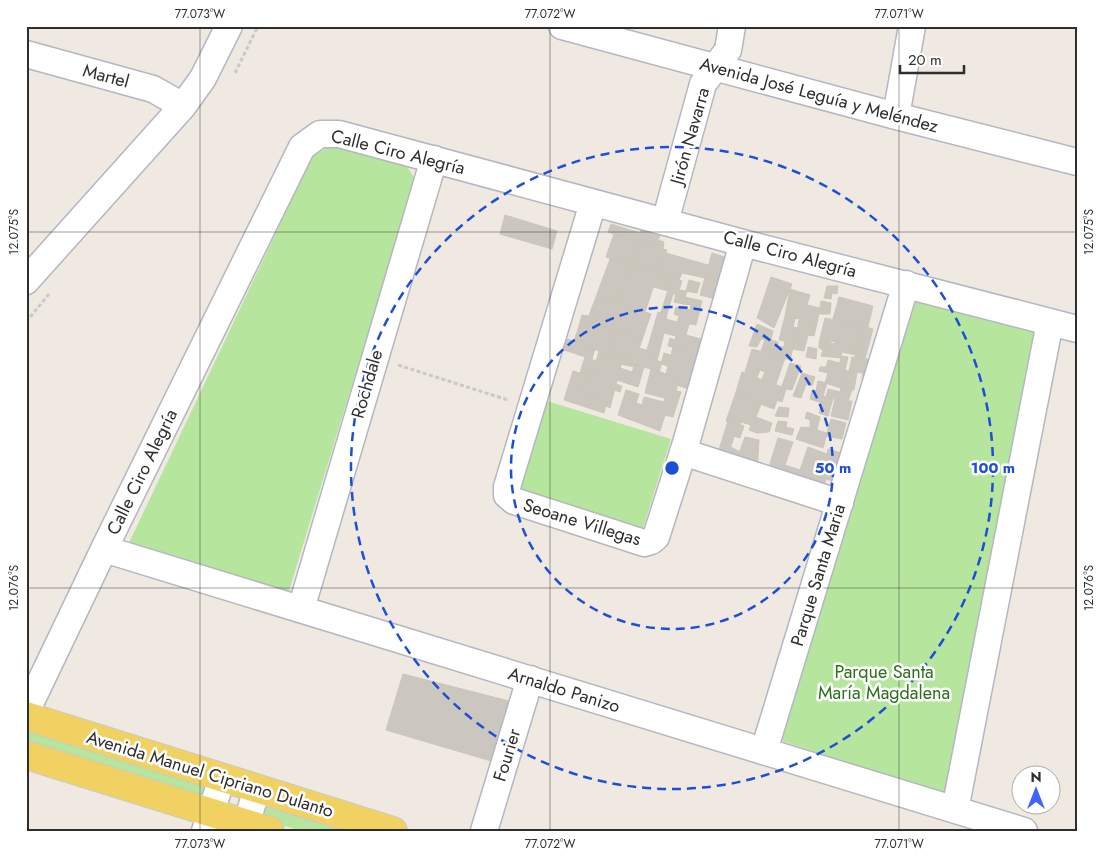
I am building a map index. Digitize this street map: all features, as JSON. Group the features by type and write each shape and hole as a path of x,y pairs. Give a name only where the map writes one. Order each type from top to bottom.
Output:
{"main road":[{"name":"Avenida Manuel Cipriano Dulanto","path":"26,714 393,831"},
{"name":"Avenida Manuel Cipriano Dulanto","path":"26,755 208,822 254,828"}],"street":[{"path":"28,276 183,106 202,78 229,26"},
{"name":"Avenida José Leguía y Meléndez","path":"562,26 896,116 1077,162"},
{"name":"Jirón Navarra","path":"665,222 703,84 728,50 732,26"},
{"path":"896,116 912,26"},
{"name":"Martel","path":"26,54 152,89 183,106"},
{"name":"Calle Ciro Alegría","path":"26,714 104,549 302,147 320,134 339,134 593,203 1077,329"},
{"name":"Rochdale","path":"301,609 434,159"},
{"name":"Seoane Villegas","path":"593,203 530,407 507,487 507,495 514,501 644,543 651,541 656,536 683,452 744,242"},
{"name":"Parque Santa Maria","path":"764,751 906,284"},
{"path":"955,810 1050,322"},
{"path":"683,452 840,504"},
{"name":"Arnaldo Panizo","path":"104,549 1024,831"},
{"name":"Fourier","path":"484,831 530,680"},
{"path":"208,822 222,778"},
{"path":"254,828 257,789"}],"path":[{"path":"374,357 530,407"}],"green space":[{"path":"330,146 406,165 415,179 288,594 128,545 312,157"},
{"name":"Parque Santa María Magdalena","path":"915,300 1039,332 945,794 782,741"},
{"path":"547,401 671,439 643,528 518,490"},
{"path":"26,728 207,783 206,801 26,746"},
{"path":"270,803 360,831 301,831 265,820 262,813 264,806"}],"building":[{"path":"505,215 557,231 552,249 500,234"},
{"path":"611,224 640,233 637,242 608,232"},
{"path":"641,230 660,236 658,240 664,242 663,249 637,242"},
{"path":"614,234 639,243 631,265 606,257"},
{"path":"639,243 667,250 658,273 631,265"},
{"path":"666,253 708,265 705,278 682,273 679,280 658,274"},
{"path":"712,253 731,259 719,300 700,295"},
{"path":"610,259 631,265 617,303 596,297"},
{"path":"631,265 658,273 645,312 617,303"},
{"path":"658,274 672,278 668,291 654,287"},
{"path":"771,277 792,284 774,328 757,318"},
{"path":"672,278 682,281 679,290 687,291 683,304 674,302 676,294 673,294 667,314 661,312"},
{"path":"689,280 700,283 697,293 686,291"},
{"path":"827,286 838,286 837,294 832,293 831,299 824,298"},
{"path":"790,289 810,295 807,305 820,308 817,323 785,316"},
{"path":"596,297 651,314 642,340 595,324 599,313 591,310"},
{"path":"685,297 702,301 696,325 689,324 686,335 701,339 697,353 668,346 670,338 675,340 676,336 664,333 657,361 647,358 649,351 647,350 658,312 667,314 666,319 677,322 679,316 674,314 676,307 690,310 691,305 683,304"},
{"path":"839,297 873,306 868,327 833,319"},
{"path":"821,301 831,303 830,314 819,314"},
{"path":"591,310 599,313 591,333 578,329 582,315 589,316"},
{"path":"785,316 795,319 793,327 798,328 794,343 779,340"},
{"path":"825,318 863,326 858,347 831,341 830,345 819,343"},
{"path":"799,320 817,323 814,336 808,335 804,351 793,349"},
{"path":"595,324 617,332 610,355 588,347"},
{"path":"757,324 773,331 771,340 778,342 778,346 784,347 785,341 794,343 790,360 761,351 765,340 761,339 757,347 749,346"},
{"path":"863,326 873,329 865,359 855,357"},
{"path":"578,329 591,333 588,347 595,349 592,359 561,349 566,339 574,341"},
{"path":"617,332 642,340 635,360 610,355"},
{"path":"835,342 858,347 856,355 842,352 840,358 821,356 823,350 819,348 819,343 830,345 830,343 835,344"},
{"path":"673,347 700,354 692,390 677,385 679,378 666,374 668,366 661,364 664,353 671,355"},
{"path":"808,347 817,349 816,359 806,357"},
{"path":"639,348 649,351 647,358 662,362 659,372 635,364"},
{"path":"752,349 785,358 776,384 762,379 765,372 760,370 757,377 745,372"},
{"path":"599,351 623,358 610,408 606,406 607,401 582,393 587,375 592,376"},
{"path":"841,356 848,357 841,388 825,383 828,373 819,371 820,367 826,367 828,360 840,363"},
{"path":"585,357 596,361 592,376 580,373"},
{"path":"852,357 874,360 869,380 862,379 863,373 857,372 854,390 841,388 845,370 849,371"},
{"path":"623,358 635,360 634,367 621,364"},
{"path":"790,363 801,366 792,390 786,389 782,402 777,400"},
{"path":"635,364 644,367 638,387 617,380 620,368 632,372"},
{"path":"651,369 679,378 676,391 681,392 673,417 665,415 660,431 618,415 626,390 639,394 636,403 642,405 644,397 664,402 665,398 645,393"},
{"path":"573,371 587,375 582,393 607,401 604,413 564,400"},
{"path":"742,372 782,387 774,409 735,395"},
{"path":"802,373 815,377 812,386 806,384 801,398 793,396"},
{"path":"818,381 827,383 823,396 833,398 828,416 819,413 822,403 810,399 812,390 816,391"},
{"path":"616,384 622,386 620,392 614,390"},
{"path":"841,388 852,390 848,401 852,401 848,420 831,416 835,399 826,397 828,389 840,392"},
{"path":"735,395 761,404 756,417 772,423 769,432 757,433 749,430 751,425 741,422 740,425 726,421"},
{"path":"779,407 789,408 788,417 775,416"},
{"path":"807,412 820,417 817,430 827,433 823,448 796,439 801,427 810,428 810,420 805,418"},
{"path":"831,419 846,423 842,439 826,436"},
{"path":"728,421 744,426 740,438 734,436 731,447 738,451 735,459 718,453"},
{"path":"778,421 787,422 786,427 794,429 792,435 775,431"},
{"path":"745,437 759,440 757,472 734,465"},
{"path":"778,438 793,442 785,465 800,470 808,447 827,454 828,449 841,453 833,481 826,479 821,494 766,476"},
{"path":"403,674 509,701 491,761 386,730"}]}
